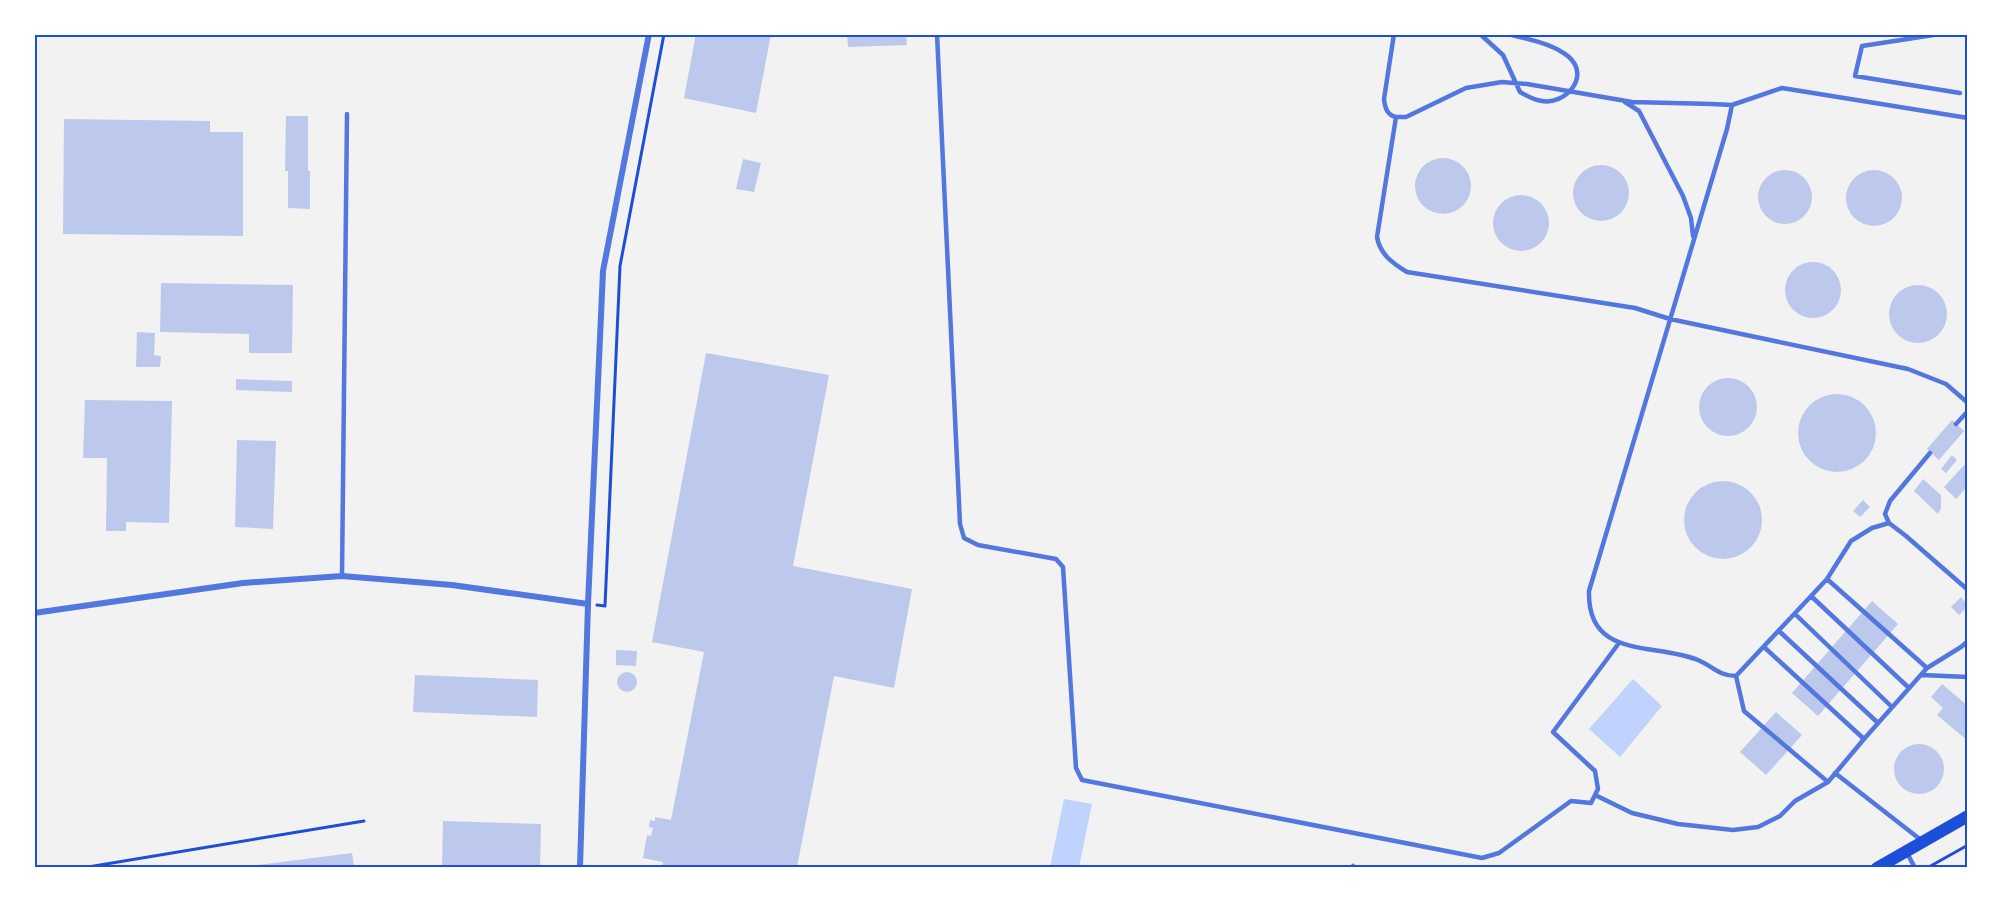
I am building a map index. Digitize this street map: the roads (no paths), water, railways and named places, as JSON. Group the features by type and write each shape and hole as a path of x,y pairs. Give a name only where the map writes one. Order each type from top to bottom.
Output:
{"main road":[{"path":"1877,867 1968,816"}],"street":[{"path":"580,867 588,604 603,271 649,34"},
{"path":"34,613 243,583 342,576 452,585 588,604"}],"lane":[{"path":"937,34 960,524 964,538 978,545 1056,559 1063,567 1076,768 1082,780 1482,858 1498,853 1571,801 1591,803 1598,789 1595,771 1553,732 1620,643"},
{"path":"1394,34 1384,99 1386,109 1391,116 1396,117 1406,117 1466,88 1484,84 1516,83 1620,100 1732,105 1782,88 1968,118"},
{"path":"1480,34 1503,55 1520,92 1544,102 1557,99 1571,91 1577,78 1576,67 1570,58 1549,45 1509,34"},
{"path":"1940,34 1862,46 1855,76 1960,93"},
{"path":"1620,100 1639,111 1678,187 1691,218 1693,238"},
{"path":"1732,105 1727,129 1589,591 1588,605 1600,629 1610,640 1698,660 1724,676 1736,676 1827,579 1851,541 1872,528 1889,523"},
{"path":"342,576 347,114"},
{"path":"1396,117 1377,237 1379,247 1394,265 1407,272 1635,308 1670,319 1908,369 1946,384 1968,403"},
{"path":"1956,424 1968,411"},
{"path":"1930,453 1890,501 1885,514 1889,523 1968,590"},
{"path":"1827,579 1927,668"},
{"path":"1811,596 1908,688"},
{"path":"1795,614 1892,707"},
{"path":"1779,631 1877,722"},
{"path":"1594,795 1632,813 1678,824 1733,830 1758,827 1780,816 1795,801 1828,782 1877,722 1927,668 1961,647 1968,640"},
{"path":"1764,647 1864,739"},
{"path":"1961,647 1968,652"},
{"path":"1921,675 1968,677"},
{"path":"1736,676 1744,711 1828,782"},
{"path":"1835,773 1923,842"},
{"path":"1906,852 1916,867"}],"water":[{"path":"1633,679 1662,706 1620,757 1589,729"},
{"path":"1064,799 1092,804 1079,867 1050,867"}]}
